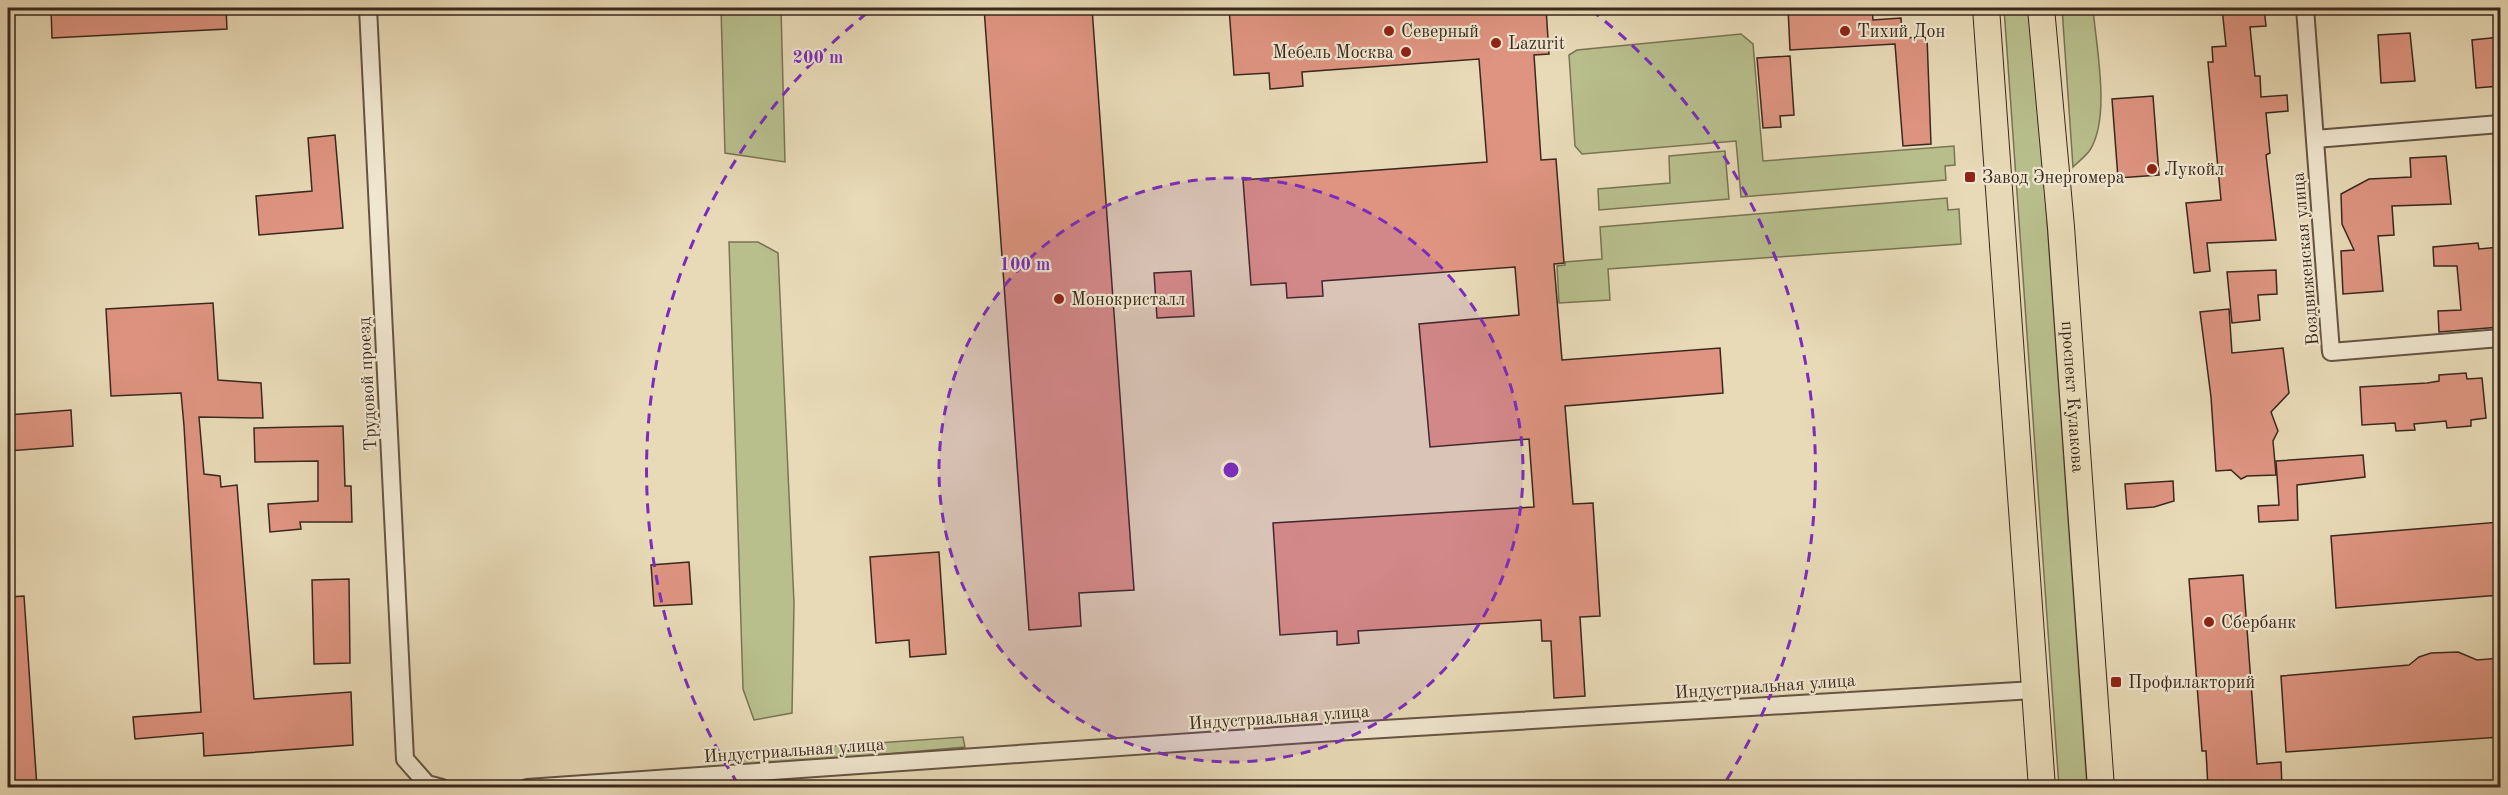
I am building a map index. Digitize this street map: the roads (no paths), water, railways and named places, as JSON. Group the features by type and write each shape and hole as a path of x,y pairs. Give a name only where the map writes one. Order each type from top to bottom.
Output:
{"main road":[{"path":"1986,8 2042,788"},
{"name":"проспект Кулакова","path":"2041,8 2061,227 2101,788"}],"street":[{"name":"Трудовой проезд","path":"368,8 405,759 427,784 442,788"},
{"name":"Воздвиженская улица","path":"2306,8 2331,352 2500,338"},
{"path":"2315,139 2500,124"},
{"name":"Индустриальная улица","path":"527,788 1362,730 2035,690"}],"place":[{"name":"Северный","path":"1389,31"},
{"name":"Тихий Дон","path":"1845,31"},
{"name":"Lazurit","path":"1496,43"},
{"name":"Мебель Москва","path":"1406,52"},
{"name":"Лукойл","path":"2152,169"},
{"name":"Завод Энергомера","path":"1970,177"},
{"name":"Монокристалл","path":"1059,299"},
{"name":"Сбербанк","path":"2209,622"},
{"name":"Профилакторий","path":"2116,682"}]}
